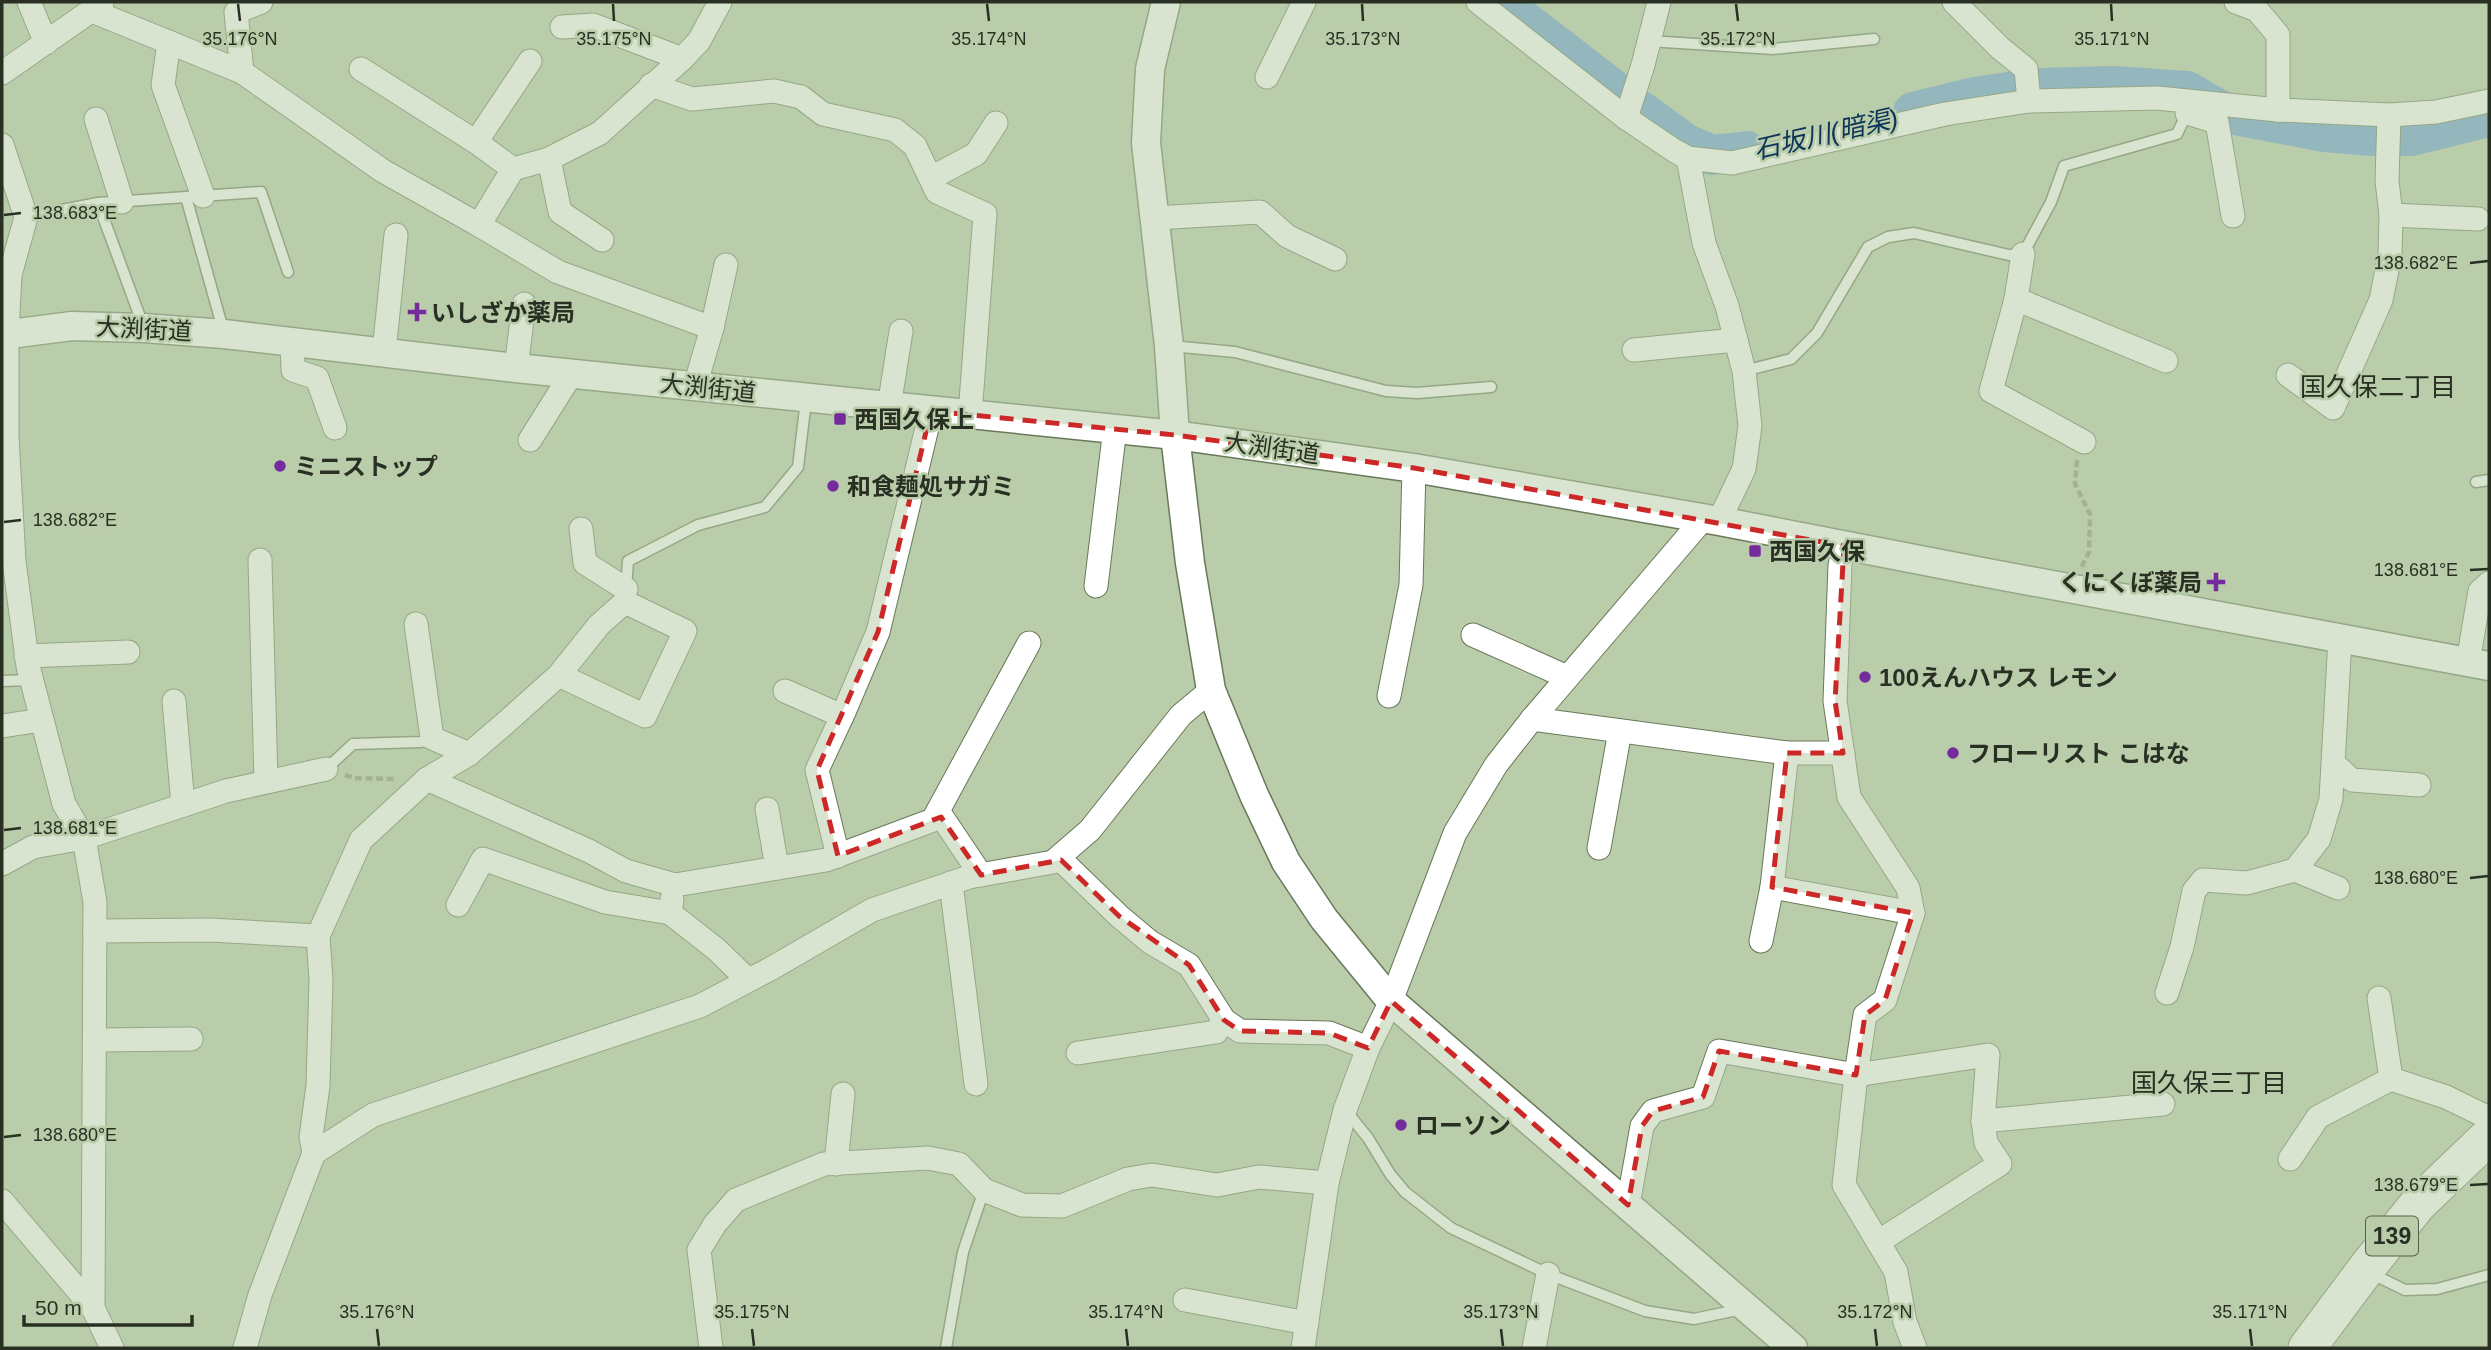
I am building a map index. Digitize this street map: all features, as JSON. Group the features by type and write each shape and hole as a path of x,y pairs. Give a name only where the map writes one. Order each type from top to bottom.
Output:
{"highway":[{"name":"139","path":"2307,1348 2418,1204 2483,1153"}],"street":[{"path":"29,2 46,43"},
{"path":"242,72 236,12 261,2"},
{"path":"479,226 513,169 550,159 600,133 699,41 720,2"},
{"path":"1166,2 1150,69 1146,143 1169,346 1175,435 1211,690 1254,795 1286,862 1324,919 1391,1001 1793,1348"},
{"path":"1267,77 1304,2"},
{"path":"1478,2 1626,118 1688,158 1731,163 1945,114 2029,101 2157,98 2193,106 2225,105 2389,116 2436,112 2489,101"},
{"path":"1626,118 1658,2"},
{"path":"1954,2 1974,12 2026,69 2029,101"},
{"path":"2236,2 2267,11 2278,35 2278,110"},
{"path":"2,74 98,6 169,42 242,72 383,171 558,272 712,328"},
{"path":"562,27 593,25 682,59"},
{"path":"169,42 163,85 194,197"},
{"path":"476,142 530,61"},
{"path":"361,69 476,142 513,169"},
{"path":"651,85 692,99 774,92 801,97 823,114 895,130 915,146 937,192 985,214 970,415"},
{"path":"2193,106 2217,122 2233,216"},
{"path":"2288,375 2333,408 2381,300 2390,255 2391,215 2387,181 2389,116"},
{"path":"96,119 122,202"},
{"path":"931,178 976,155 996,123"},
{"path":"2,145 26,217 10,275 4,334 8,561 31,680 64,804 84,838 95,902 93,1308"},
{"path":"1303,1348 1327,1183 1345,1110 1368,1048 1391,1001 1455,833 1496,765 1532,719 1711,520 1744,469 1750,426 1744,370 1727,306 1704,243 1688,158"},
{"path":"550,159 560,212 602,240"},
{"path":"1154,218 1259,212 1287,236 1335,260"},
{"path":"2391,215 2479,219"},
{"path":"384,352 396,235"},
{"path":"2023,254 2016,299 1991,391 2084,442"},
{"path":"695,386 726,265"},
{"path":"2016,299 2166,360"},
{"path":"516,368 524,304"},
{"name":"大渕街道","path":"4,334 72,326 224,334 516,368 1175,435 1414,468 1711,520 2479,664"},
{"path":"889,407 901,331"},
{"path":"1634,350 1736,340"},
{"path":"292,342 293,370 317,377 335,428"},
{"path":"530,440 572,373"},
{"path":"838,856 817,770 878,632 931,411"},
{"path":"1096,586 1115,428"},
{"path":"1389,696 1411,585 1414,468"},
{"path":"559,675 645,716 685,631 626,595 585,563 581,529"},
{"path":"1844,546 1840,565 1835,701 1849,797 1908,888 1913,913 1885,1000 1865,1015 1844,1185 1896,1272 1905,1322 1915,1348"},
{"path":"260,560 266,781"},
{"path":"2479,664 2480,591 2489,583"},
{"path":"245,1348 260,1295 314,1153 311,1137 318,1086 321,980 318,936 361,840 427,779 469,754 559,675 626,595"},
{"path":"416,624 432,738 469,754"},
{"path":"1473,635 1567,677"},
{"path":"2167,993 2182,947 2194,891 2203,880 2247,883 2295,870 2319,839 2331,799 2340,639"},
{"path":"427,779 589,851 626,871 675,886 838,856 933,820 1029,643"},
{"path":"26,656 128,652"},
{"path":"314,1153 373,1115 699,1006 872,910 981,875 1053,862 1090,830 1181,715 1211,690"},
{"path":"785,691 842,716"},
{"path":"174,701 183,805"},
{"path":"1532,719 1787,753 1843,753"},
{"path":"2,726 42,720"},
{"path":"1599,848 1620,731"},
{"path":"1761,941 1772,887 1787,753"},
{"path":"2334,764 2352,780 2419,785"},
{"path":"2,864 33,847 84,838 266,781 326,769"},
{"path":"767,809 777,868"},
{"path":"938,811 981,875"},
{"path":"1059,858 1150,942 1189,965 1224,1020 1240,1031 1329,1033 1368,1048"},
{"path":"457,905 483,859 605,902 670,913 716,949 748,980"},
{"path":"2295,870 2338,888"},
{"path":"951,883 976,1084"},
{"path":"670,913 675,886"},
{"path":"1772,887 1913,913"},
{"path":"95,931 210,930 318,936"},
{"path":"2379,998 2391,1079"},
{"path":"1078,1053 1216,1032 1224,1020"},
{"path":"95,1040 191,1039"},
{"path":"1628,1205 1642,1126 1653,1111 1703,1097 1719,1051 1856,1075 1988,1055 1983,1121 1986,1143 2000,1164 1878,1242"},
{"path":"2290,1159 2318,1117 2391,1079 2446,1097 2489,1118"},
{"path":"836,1164 843,1094"},
{"path":"1983,1121 2163,1104"},
{"path":"711,1348 699,1250 715,1224 736,1200 824,1164 928,1158 959,1164 984,1190 1021,1205 1062,1206 1128,1179 1152,1175 1217,1185 1259,1177 1327,1183"},
{"path":"2,1201 93,1308 112,1348"},
{"path":"1534,1348 1548,1274"},
{"path":"1185,1300 1307,1323"}],"lane":[{"path":"1649,41 1773,49 1874,39"},
{"path":"1744,370 1791,359 1817,333 1868,247 1888,237 1914,233 2009,255 2023,254 2051,202 2064,166 2177,134 2193,106"},
{"path":"26,217 98,203 261,192 288,272"},
{"path":"194,197 224,334"},
{"path":"98,203 144,328"},
{"path":"1169,346 1234,352 1386,391 1418,393 1491,387"},
{"path":"626,595 628,561 698,525 765,507 798,467 806,398"},
{"path":"2476,482 2489,480"},
{"path":"2,681 31,680"},
{"path":"326,769 353,744 421,742 432,738"},
{"path":"1345,1110 1405,1192 1451,1228 1548,1274 1645,1311 1694,1319 1744,1308"},
{"path":"946,1348 963,1252 984,1190"},
{"path":"2365,1270 2405,1290 2437,1289 2489,1275"}],"path":[{"path":"2072,588 2089,552 2091,514 2075,484 2077,461 2084,442"},
{"path":"326,769 355,778 427,779"}],"highlighted area":[{"path":"931,411 1175,435 1414,468 1844,546 1835,701 1843,753 1787,753 1772,887 1913,913 1885,1000 1865,1015 1856,1075 1719,1051 1703,1097 1653,1111 1642,1126 1628,1205 1391,1001 1368,1048 1329,1033 1240,1031 1224,1020 1189,965 1119,916 1061,860 981,875 941,817 838,856 817,770 878,632"}],"waterway":[{"name":"石坂川(暗渠)","path":"1500,2 1627,100"},
{"name":"石坂川(暗渠)","path":"2037,88 2114,86 2187,91 2225,113 2324,132 2371,136 2411,136 2489,117"},
{"name":"石坂川(暗渠)","path":"1913,112 1975,97 2022,90"},
{"name":"石坂川(暗渠)","path":"1641,111 1686,144 1712,155 1747,151"}],"place":[{"name":"いしざか薬局","path":"417,312"},
{"name":"西国久保上","path":"840,419"},
{"name":"ミニストップ","path":"280,466"},
{"name":"和食麺処サガミ","path":"833,486"},
{"name":"西国久保","path":"1755,551"},
{"name":"くにくぼ薬局","path":"2216,582"},
{"name":"100えんハウス レモン","path":"1865,677"},
{"name":"フローリスト こはな","path":"1953,753"},
{"name":"ローソン","path":"1401,1125"}],"district":[{"name":"国久保二丁目","path":"2378,387"},
{"name":"国久保三丁目","path":"2209,1083"}]}
